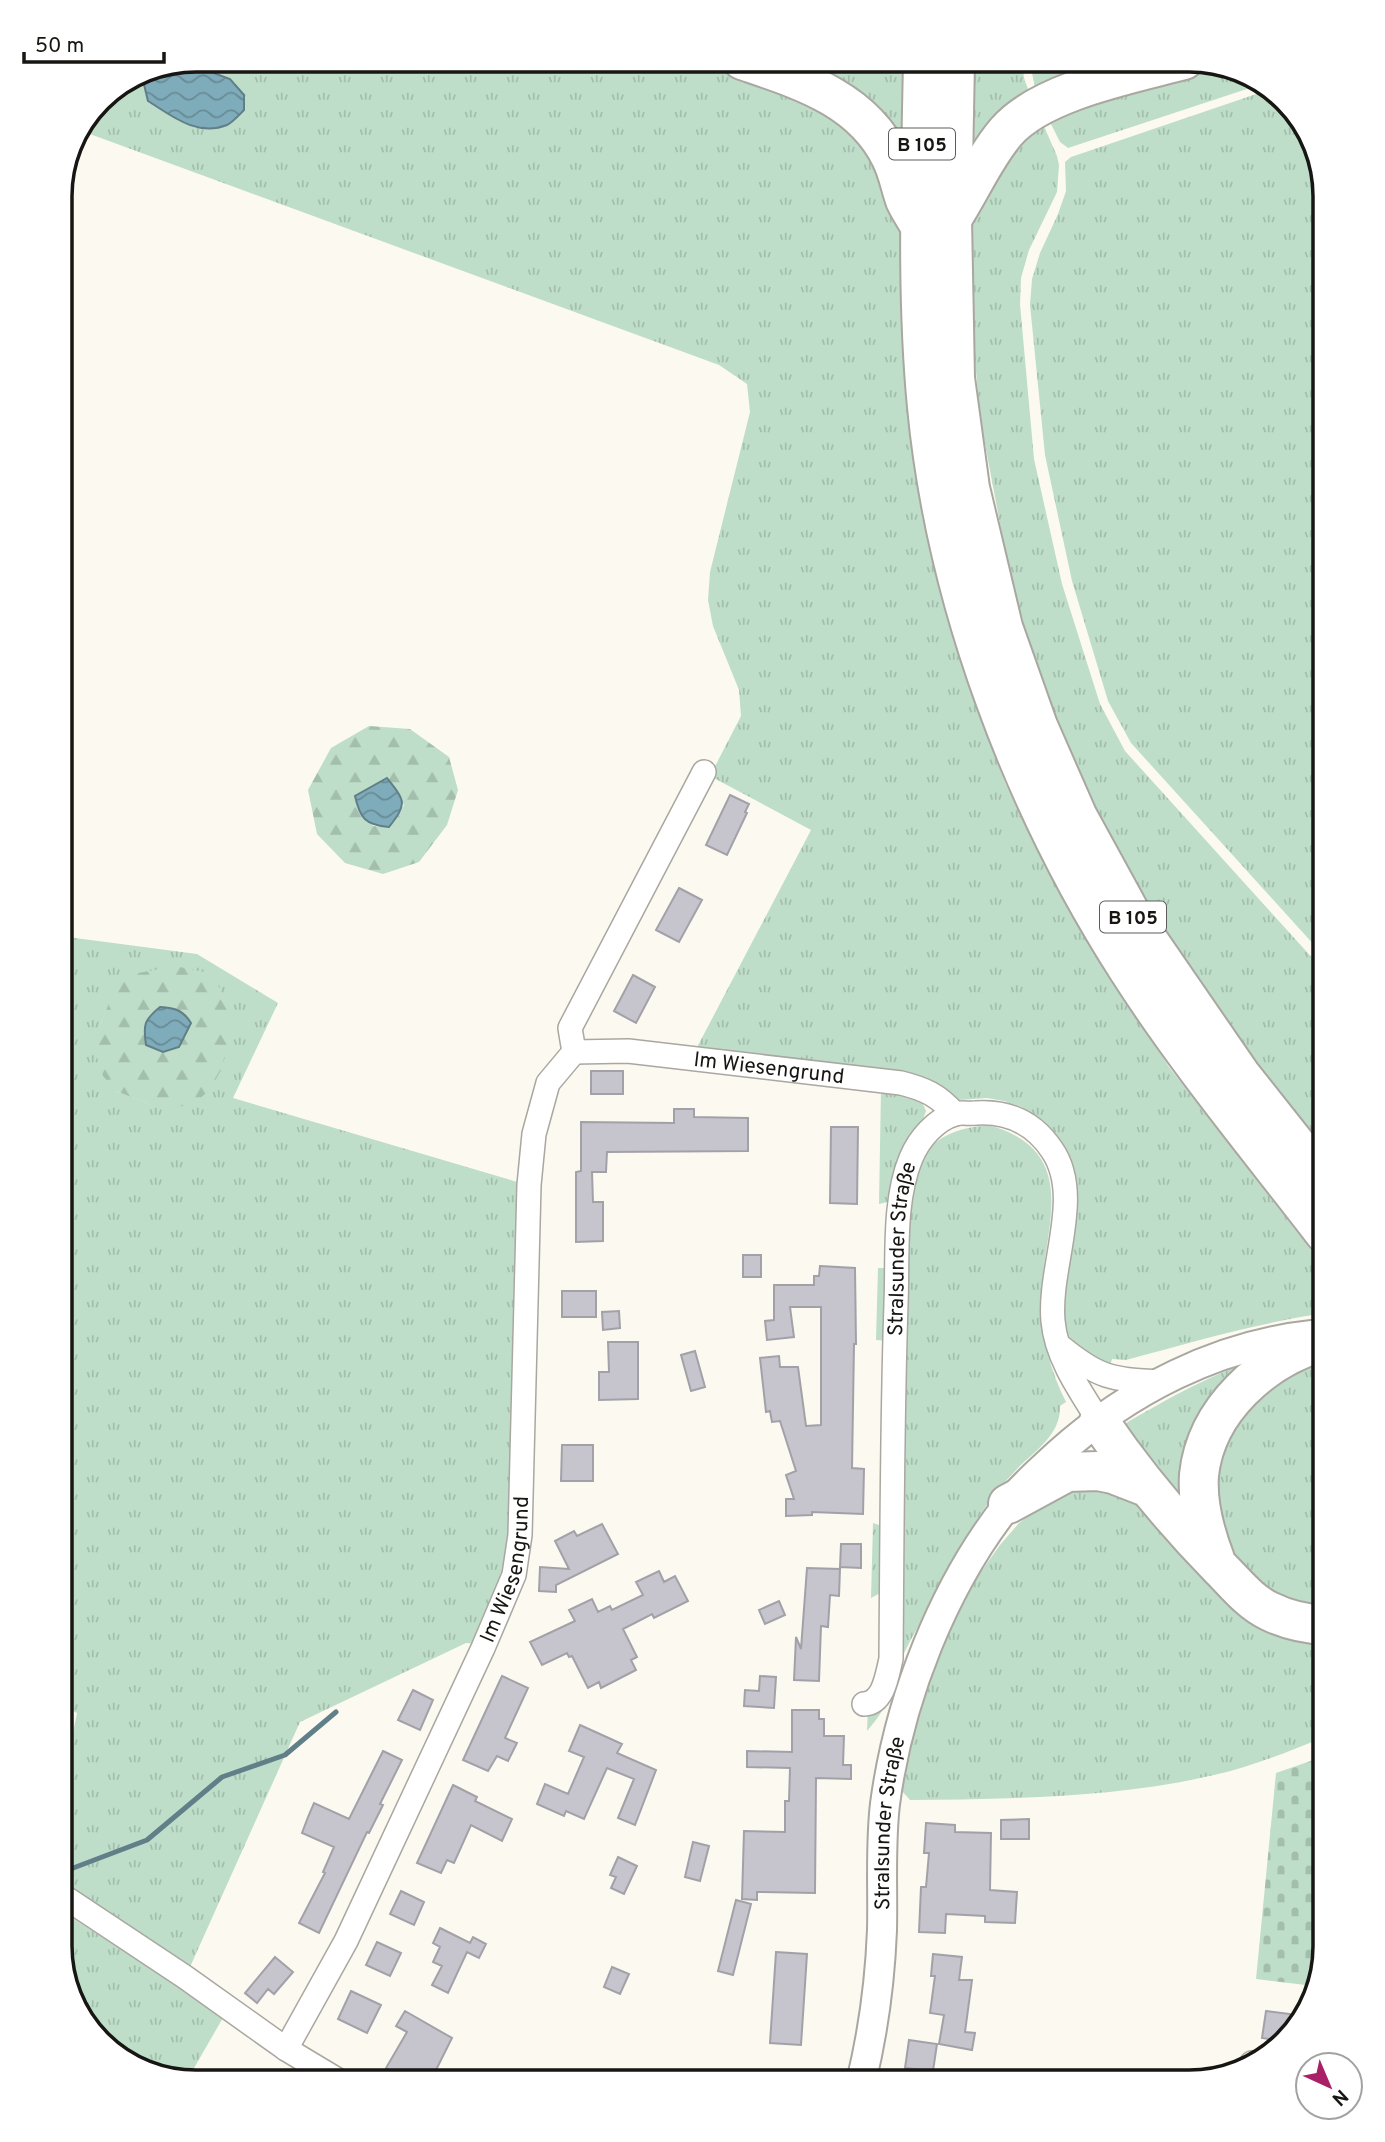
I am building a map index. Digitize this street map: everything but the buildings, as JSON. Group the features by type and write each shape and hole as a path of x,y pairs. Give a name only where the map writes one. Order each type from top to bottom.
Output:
{"highway":[{"path":"775,72 815,86 836,97 857,114 877,135 891,157 905,200 936,224 967,195 989,153 1023,117 1046,103 1088,87 1141,72"},
{"name":"B 105","path":"924,72 936,224 970,488 1003,627 1038,726 1077,815 1135,921 1241,1075 1313,1166"},
{"name":"B 105","path":"954,72 936,224 921,321 927,408 935,467 970,623 1017,756 1052,834 1086,899 1130,971 1194,1063 1313,1218"},
{"path":"1217,1564 1207,1540 1199,1497 1199,1476 1211,1431 1240,1391 1313,1341"},
{"path":"1099,1421 1123,1456 1187,1533 1251,1599 1268,1611 1290,1620 1313,1623"},
{"path":"1008,1504 1067,1472 1113,1474 1149,1488"}],"street":[{"path":"574,1052 570,1028 704,772"},
{"name":"Im Wiesengrund","path":"286,2049 346,1941 483,1648 514,1574 520,1535 529,1185 534,1134 548,1083 574,1052 628,1051 901,1083 925,1089 956,1114"},
{"name":"Stralsunder Straße","path":"864,1704 870,1704 881,1694 891,1659 895,1345 900,1198 912,1155 922,1138 930,1128 956,1114 989,1112 1025,1122 1041,1134 1063,1172 1065,1217 1054,1272 1053,1323 1072,1376 1099,1421"},
{"name":"Stralsunder Straße","path":"863,2070 878,1989 882,1930 882,1836 898,1735 920,1665 943,1612 967,1567 1008,1504 1044,1467 1130,1399 1160,1382 1221,1356 1268,1342 1313,1339"},
{"name":"Stralsunder Straße","path":"1059,1345 1083,1366 1096,1373 1120,1380 1160,1382"},
{"path":"72,1902 185,1977 286,2049 321,2070"}],"green space":[{"path":"196,72 752,72 771,78 852,120 899,203 907,385 923,520 950,625 1006,785 1074,920 1169,1067 1313,1253 1313,1315 1200,1340 1126,1360 1112,1359 1110,1366 1076,1346 1059,1311 1067,1155 1055,1134 1039,1118 1022,1107 1004,1101 987,1098 959,1100 909,1077 693,1055 811,830 710,776 741,716 739,690 713,626 708,600 710,572 750,412 747,384 719,365 88,133 97,120 120,97 134,88 156,78"},
{"path":"780,72 907,72 906,159"},
{"path":"973,72 1023,72 1029,92 1035,88 1032,72 1135,72 971,160"},
{"path":"1167,72 1213,74 1249,88 1068,148 1060,142 1049,120 1043,124 1059,165 1057,192 1029,250 1021,278 1020,304 1034,459 1062,584 1100,704 1125,751 1313,959 1313,1139 1246,1051 1160,927 1093,808 1051,713 1010,577 980,417 973,337 973,219 989,169 1062,104 1094,92"},
{"path":"1258,93 1282,114 1307,156 1313,188 1313,944 1131,743 1108,701 1072,581 1045,455 1030,305 1032,279 1066,191 1065,162 1071,157"},
{"path":"369,726 410,729 449,757 458,790 447,825 419,862 383,874 345,863 317,834 308,790 331,748","holes":["387,778 404,805 388,827 373,826 355,796"]},
{"path":"72,938 197,954 278,1003 233,1098 524,1184 516,1533 507,1572 479,1644 466,1643 300,1722 190,1967 72,1889 72,1737 77,1713 72,1710","holes":["117,987 164,1110 116,1091 100,1025"]},
{"path":"175,966 213,974 234,1019 221,1070 210,1090 193,1104 163,1110 116,1091 103,1076 96,1054 100,1025 116,987 128,975"},
{"path":"881,1089 914,1096 926,1111 892,1201 879,1204"},
{"path":"989,1125 1019,1138 1038,1155 1048,1175 1050,1223 1043,1276 1042,1316 1048,1354 1066,1402 1060,1406 1052,1434 1004,1483 972,1528 901,1660 885,1705 867,1731 868,1708 877,1705 905,1211 917,1170 928,1150 951,1133"},
{"path":"878,1268 891,1268 889,1341 876,1340"},
{"path":"1268,1356 1231,1387 1196,1528 1121,1426 1210,1378"},
{"path":"1300,1360 1313,1360 1313,1609 1262,1593 1214,1530 1218,1438"},
{"path":"1114,1483 1313,1632 1313,1742 1228,1772 1177,1783 1101,1793 1024,1798 910,1800 902,1791 912,1722 948,1624 1000,1545 1019,1523 1065,1488"},
{"path":"873,1523 885,1527 884,1591 871,1598"},
{"path":"1313,1760 1313,1946 1307,1985 1256,1979 1276,1773"},
{"path":"72,1918 224,2016 193,2070 156,2064 127,2049 103,2028 81,1994 73,1962"}],"water":[{"path":"211,72 230,79 244,95 244,110 227,125 205,128 185,123 148,101 144,84 156,78 180,73"},
{"path":"387,778 402,802 389,827 365,819 355,796"},
{"path":"160,1007 178,1010 191,1023 179,1047 163,1052 146,1045 145,1032 148,1019"}],"waterway":[{"path":"72,1868 147,1840 222,1777 285,1755 336,1712"}]}
